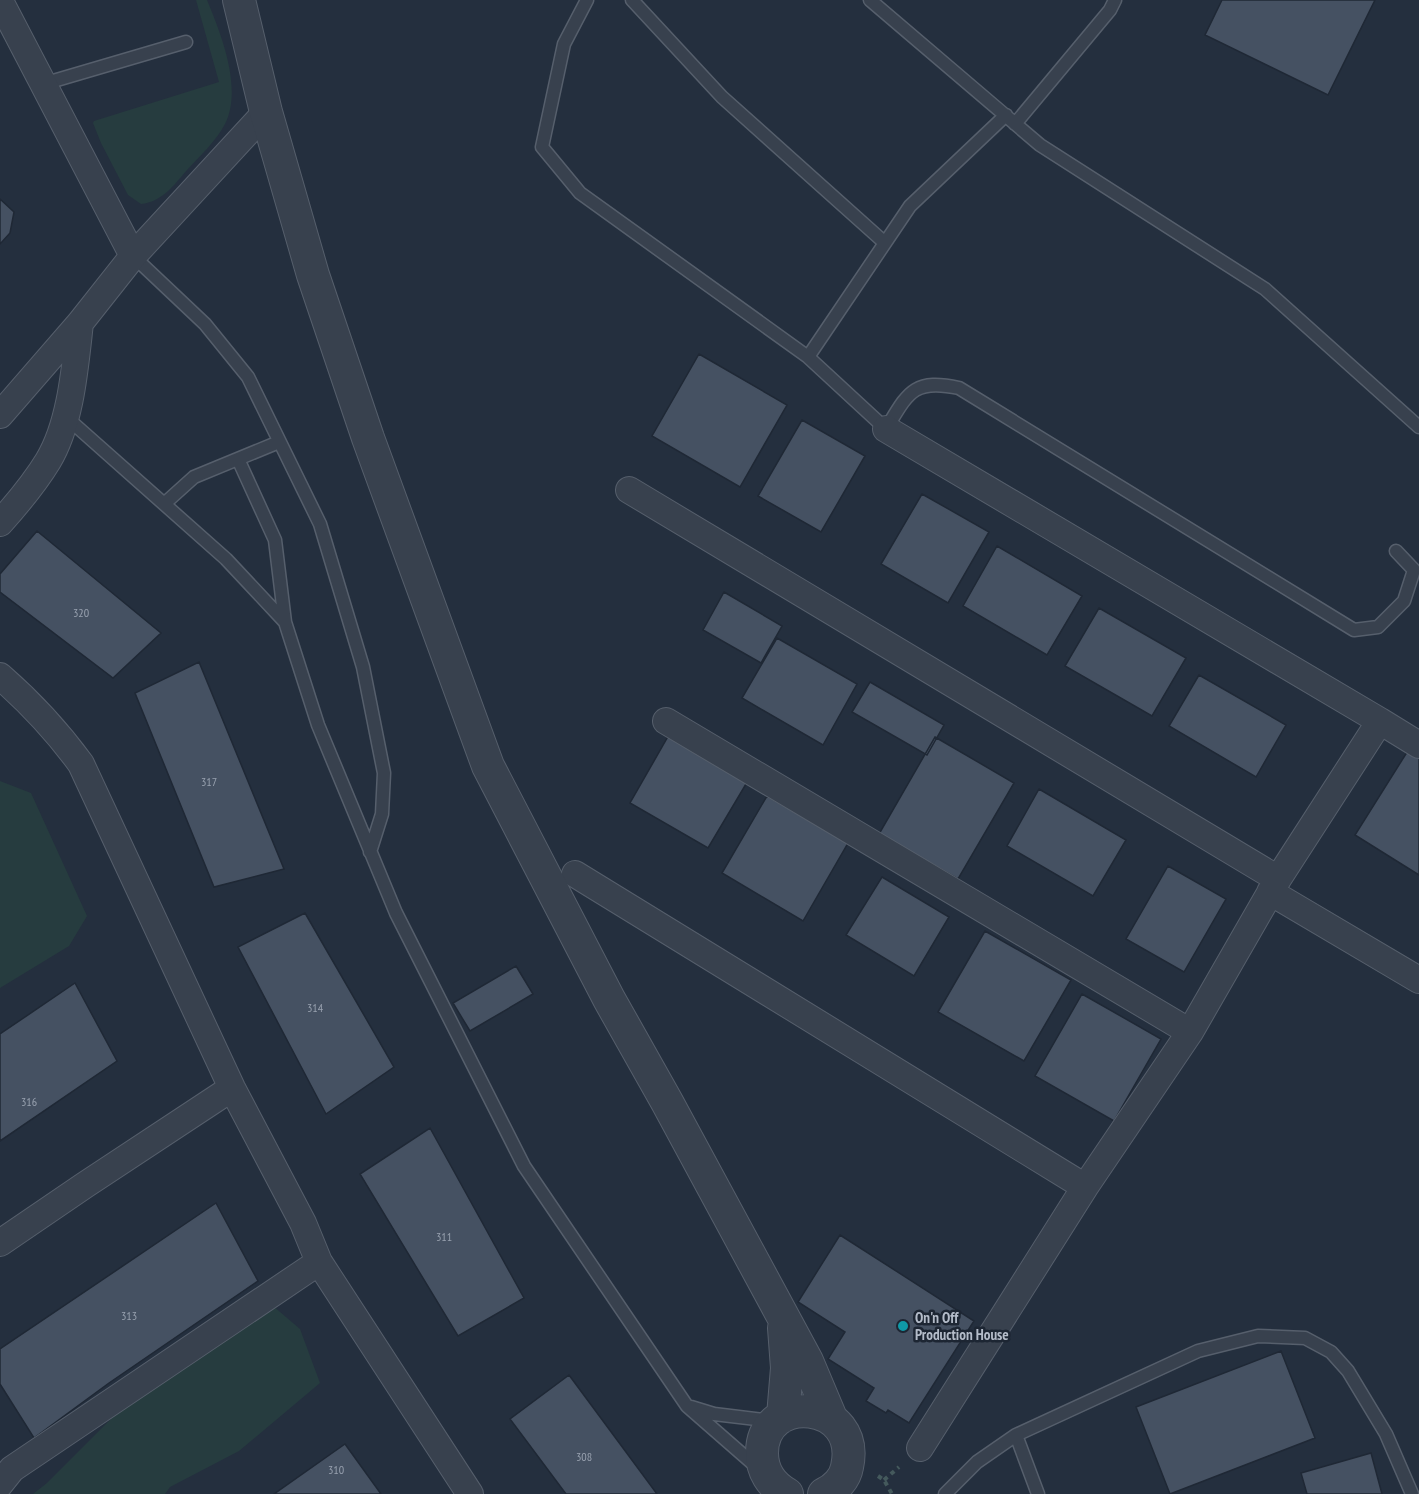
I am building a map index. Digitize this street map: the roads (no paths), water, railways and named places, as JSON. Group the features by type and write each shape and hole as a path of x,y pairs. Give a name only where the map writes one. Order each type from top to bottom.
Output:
{"street":[{"path":"239,0 266,112 313,275 368,438 489,766 609,999 668,1101 807,1361 831,1418 841,1428 848,1442 853,1482 840,1482 824,1494"},
{"path":"0,1 133,256"},
{"path":"0,415 80,323 133,256 266,112"},
{"path":"0,524 23,497 49,459 66,417 74,377 80,323"},
{"path":"886,429 1419,744"},
{"path":"629,490 1274,885 1419,980"},
{"path":"0,676 27,699 58,732 81,764 232,1088 303,1223 319,1262 470,1494"},
{"path":"666,721 1190,1032"},
{"path":"920,1448 1085,1187 1190,1032 1274,885 1380,721"},
{"path":"575,874 1085,1187"},
{"path":"0,1243 232,1088"},
{"path":"0,1484 12,1469 319,1262"},
{"path":"780,1419 787,1368 783,1318"},
{"path":"774,1487 762,1463 763,1443 770,1428 780,1419 801,1411 811,1411 831,1418"}],"lane":[{"path":"587,0 564,44 542,147 580,193 808,357 886,429 904,399 919,386 940,384 959,388 1354,630 1378,627 1404,601 1414,570 1396,551"},
{"path":"632,0 722,97 885,243"},
{"path":"870,0 1040,145 1265,289 1419,427"},
{"path":"808,357 910,206 1011,119 1110,10 1115,0"},
{"path":"43,84 186,42"},
{"path":"133,256 205,324 248,377 320,524 363,668 384,773 382,814 370,852"},
{"path":"66,417 226,559 285,622"},
{"path":"164,504 194,477 279,442"},
{"path":"238,459 275,540 285,622 318,725 396,913 524,1166 687,1406 774,1487"},
{"path":"945,1494 977,1462 1016,1436 1198,1351 1258,1336 1305,1338 1331,1352 1348,1371 1386,1434 1412,1494"},
{"path":"687,1406 714,1414 780,1419"},
{"path":"1016,1436 1038,1494"}],"place":[{"name":"On'n Off Production House","path":"903,1326"}]}
